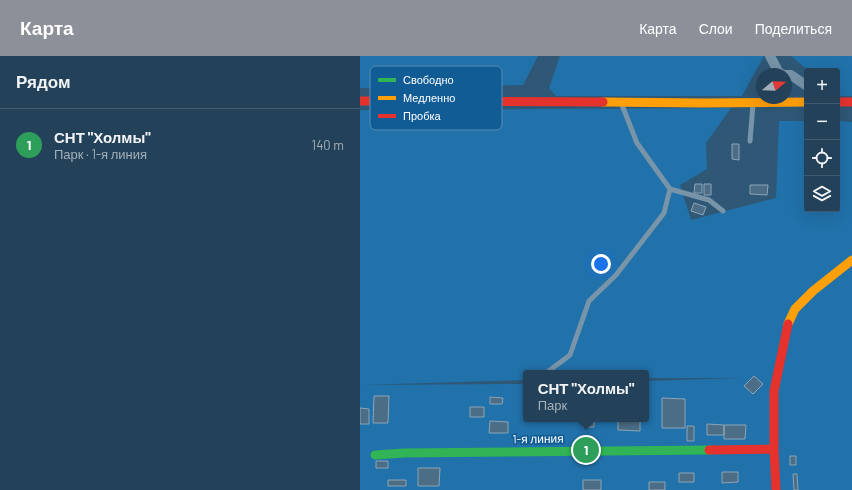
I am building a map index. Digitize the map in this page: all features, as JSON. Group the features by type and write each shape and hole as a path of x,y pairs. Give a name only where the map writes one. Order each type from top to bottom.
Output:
{"street":[{"path":"770,56 775,68"},
{"path":"792,76 804,84"},
{"path":"502,102 756,102"},
{"path":"792,102 804,102"},
{"path":"840,102 852,102"},
{"path":"776,490 770,391 786,326 795,309 812,290 852,260"},
{"name":"1-я линия","path":"375,455 404,453 774,449"}],"lane":[{"path":"621,102 637,143 670,189 709,200 723,211"},
{"path":"750,141 753,103"},
{"path":"550,370 570,355 589,300 616,275 664,213 670,189"}],"shaded area":[{"path":"360,56 538,56 523,85 502,85 502,66 370,66 370,88 360,88"},
{"path":"560,56 764,56 756,68 742,96 556,96 549,88"},
{"path":"791,56 852,56 852,96 840,96 840,68 805,68"},
{"path":"731,108 706,143 707,169 680,185 691,220 776,198 779,121 804,121 804,212 840,212 840,121 852,122 852,490 360,490 360,110 370,110 370,130 502,130 502,109"}],"building":[{"path":"732,144 739,144 739,160 732,159"},
{"path":"695,184 702,184 702,193 694,193"},
{"path":"704,184 711,184 711,195 704,195"},
{"path":"750,185 768,185 767,195 750,194"},
{"path":"694,203 706,207 703,215 691,211"},
{"path":"754,376 763,384 753,394 744,386"},
{"path":"374,396 389,396 388,423 373,423"},
{"path":"490,397 503,398 502,404 490,404"},
{"path":"662,398 685,399 685,428 662,428"},
{"path":"470,407 484,407 484,417 470,417"},
{"path":"360,408 369,409 369,424 360,424"},
{"path":"490,421 508,422 508,433 489,433"},
{"path":"583,422 594,422 594,427 583,427"},
{"path":"618,422 640,422 640,431 618,430"},
{"path":"707,424 724,425 724,435 707,435"},
{"path":"724,425 746,425 745,439 724,439"},
{"path":"687,426 694,426 694,441 687,441"},
{"path":"790,456 796,456 796,465 790,465"},
{"path":"376,461 388,461 388,468 376,468"},
{"path":"418,468 440,468 439,486 418,486"},
{"path":"722,472 738,472 738,482 722,483"},
{"path":"679,473 694,473 694,482 679,482"},
{"path":"793,474 797,474 798,490 794,490"},
{"path":"388,480 406,480 406,486 388,486"},
{"path":"583,480 601,480 601,490 583,490"},
{"path":"649,482 665,482 665,490 649,490"}],"traffic: fast":[{"path":"375,455 404,453 709,450"}],"traffic: slow":[{"path":"603,102 804,102"},
{"path":"788,324 795,309 813,291 852,260"}],"traffic: jam":[{"path":"360,101 370,101"},
{"path":"502,102 603,102"},
{"path":"840,102 852,102"},
{"path":"776,490 774,391 788,324"},
{"path":"709,450 774,449"}],"place":[{"name":"СНТ \"Холмы\"","path":"586,450"}]}
